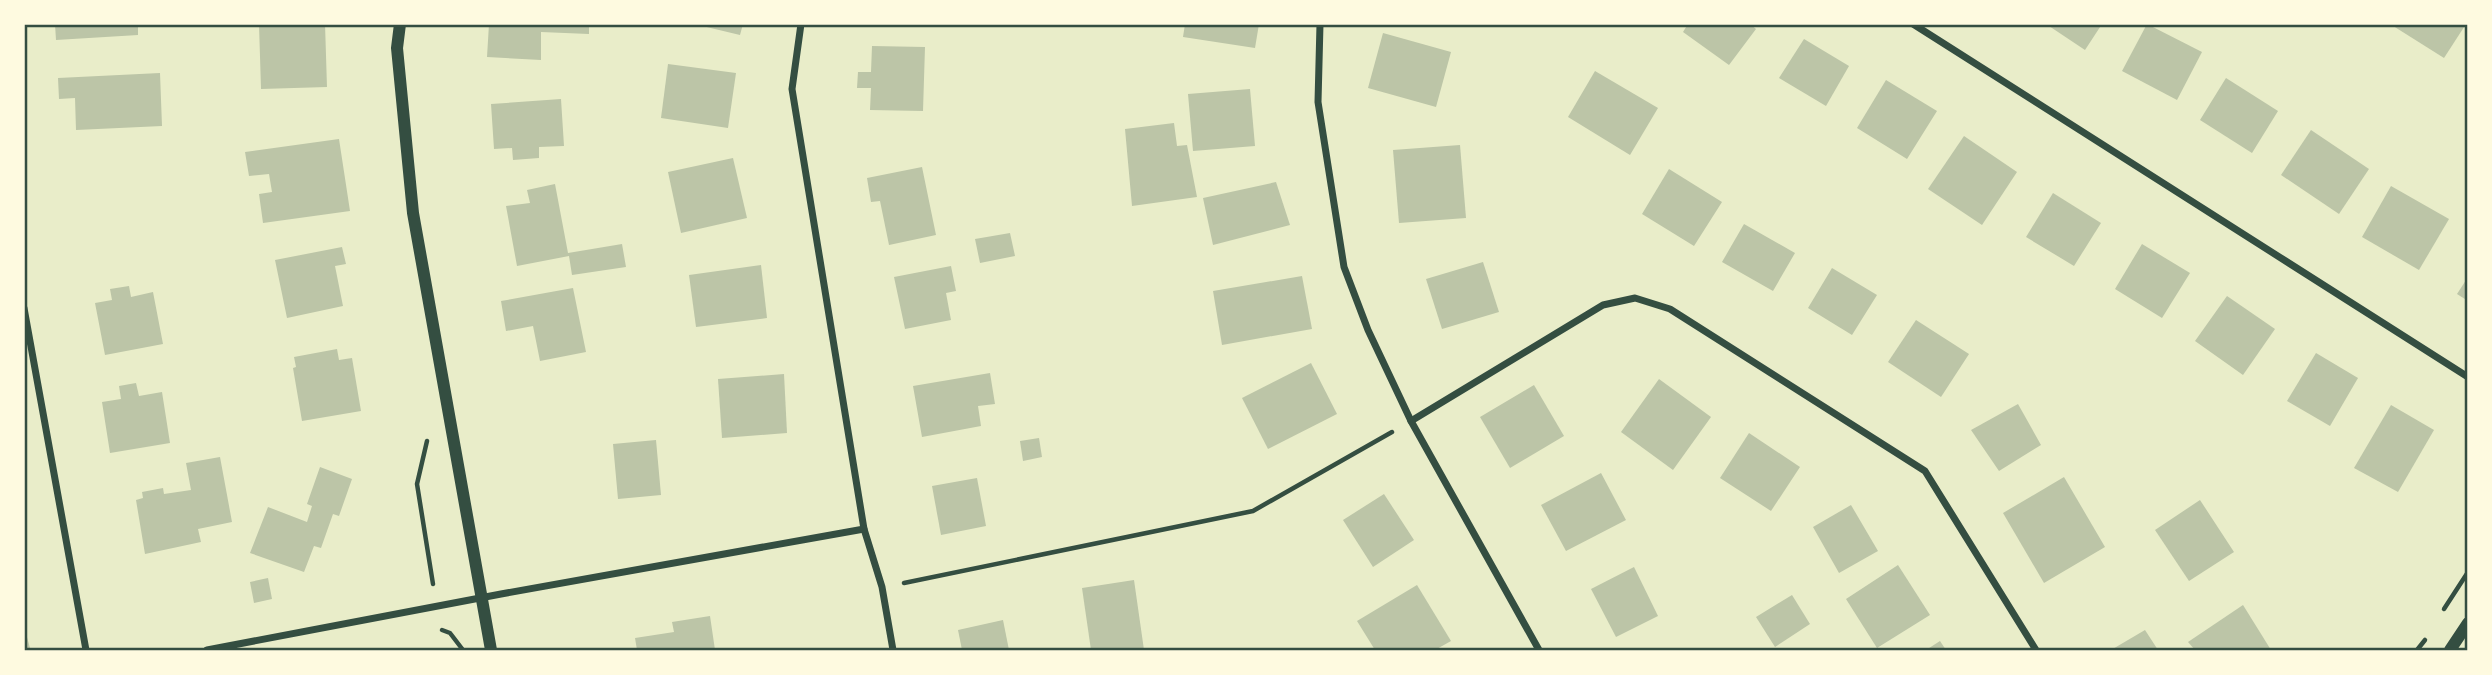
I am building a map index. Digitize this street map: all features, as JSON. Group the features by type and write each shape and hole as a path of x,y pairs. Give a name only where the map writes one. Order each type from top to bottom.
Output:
{"street":[{"path":"400,24 397,48 413,213 491,650"},
{"path":"801,24 792,89 864,529 882,587 893,650"},
{"path":"1320,24 1318,102 1344,267 1368,330 1411,421 1539,650"},
{"path":"1913,24 2468,377"},
{"path":"1411,421 1603,305 1635,298 1670,309 1925,471 2036,650"},
{"path":"24,308 86,650"},
{"path":"207,650 864,529"},
{"path":"2450,650 2468,623"}],"path":[{"path":"882,587 1253,511 1411,421"}],"building":[{"path":"55,24 138,24 138,35 56,40"},
{"path":"259,24 325,24 327,87 261,89"},
{"path":"489,24 589,24 589,34 541,32 541,60 487,57"},
{"path":"694,24 743,24 740,35"},
{"path":"1185,24 1259,24 1255,48 1183,37"},
{"path":"1688,24 1750,24 1756,29 1729,65 1683,32"},
{"path":"2046,24 2102,24 2085,50"},
{"path":"2147,24 2202,52 2177,100 2122,71"},
{"path":"2390,24 2466,24 2444,58"},
{"path":"1383,33 1451,52 1436,107 1368,88"},
{"path":"1804,39 1849,66 1826,106 1779,78"},
{"path":"872,46 925,47 923,111 870,110 871,88 857,88 858,72 871,72"},
{"path":"668,64 736,73 728,128 661,118"},
{"path":"1595,71 1658,108 1630,155 1568,117"},
{"path":"160,73 162,126 76,130 75,98 59,99 58,78"},
{"path":"2226,78 2278,111 2252,153 2200,120"},
{"path":"1886,80 1937,111 1907,159 1857,128"},
{"path":"1250,89 1255,146 1193,151 1188,94"},
{"path":"561,99 564,146 539,147 539,158 513,160 512,148 494,149 491,104"},
{"path":"1174,123 1177,146 1187,145 1197,197 1132,206 1125,129"},
{"path":"2311,130 2369,169 2339,214 2281,175"},
{"path":"1964,136 2017,172 1982,225 1928,189"},
{"path":"339,139 350,211 263,223 259,194 272,192 269,174 249,176 245,152"},
{"path":"1460,145 1466,218 1399,223 1393,150"},
{"path":"733,158 747,218 681,233 668,172"},
{"path":"922,167 936,235 889,245 880,201 871,202 867,178"},
{"path":"1669,169 1722,202 1694,246 1642,214"},
{"path":"1276,182 1290,225 1213,245 1203,198"},
{"path":"555,184 568,253 622,244 626,267 572,275 569,256 517,266 506,206 530,203 527,190"},
{"path":"2391,186 2449,219 2419,270 2362,237"},
{"path":"2053,193 2101,223 2074,266 2026,237"},
{"path":"1744,224 1795,253 1773,291 1722,262"},
{"path":"1010,233 1015,256 980,263 975,239"},
{"path":"2142,244 2190,273 2162,318 2115,289"},
{"path":"342,247 346,264 335,266 343,306 287,318 275,260"},
{"path":"1483,262 1499,312 1442,329 1426,279"},
{"path":"761,265 767,318 696,327 689,275"},
{"path":"951,266 956,291 946,293 951,320 905,329 894,277"},
{"path":"1832,268 1877,295 1852,335 1808,308"},
{"path":"1302,276 1312,329 1222,345 1213,291"},
{"path":"2468,277 2468,301 2457,294"},
{"path":"129,286 131,297 153,292 163,344 105,355 95,303 112,300 110,289"},
{"path":"573,288 586,352 540,361 533,326 506,331 501,301"},
{"path":"2227,296 2275,329 2243,375 2195,341"},
{"path":"1916,320 1969,354 1941,397 1888,362"},
{"path":"337,349 339,360 352,358 361,411 302,421 293,368 296,367 294,357"},
{"path":"2316,353 2358,378 2330,426 2287,401"},
{"path":"1311,363 1337,414 1268,449 1242,398"},
{"path":"990,373 995,404 978,406 981,426 922,437 913,386"},
{"path":"784,374 787,433 722,438 718,379"},
{"path":"1659,379 1711,417 1673,470 1621,432"},
{"path":"136,383 139,396 162,392 170,443 110,453 102,402 121,399 119,386"},
{"path":"1534,385 1564,436 1510,468 1480,417"},
{"path":"2018,404 2041,445 1999,471 1971,430"},
{"path":"2391,405 2434,430 2398,492 2354,468"},
{"path":"1749,433 1800,467 1771,511 1720,478"},
{"path":"1039,438 1042,457 1023,461 1020,441"},
{"path":"656,440 661,495 618,499 613,444"},
{"path":"220,457 232,522 198,529 201,542 145,554 136,500 143,498 142,492 163,488 164,494 191,490 186,463"},
{"path":"320,467 352,479 339,516 333,514 321,548 314,546 304,572 250,553 268,507 307,522 312,506 307,504"},
{"path":"1601,473 1626,520 1566,551 1541,505"},
{"path":"2064,477 2105,547 2044,583 2003,513"},
{"path":"977,478 986,526 941,535 932,486"},
{"path":"1384,494 1414,540 1373,567 1343,520"},
{"path":"2200,500 2234,552 2189,581 2155,530"},
{"path":"1851,505 1878,551 1839,573 1813,527"},
{"path":"1898,565 1930,615 1877,648 1846,599"},
{"path":"1634,567 1658,616 1616,637 1591,589"},
{"path":"268,578 272,599 254,603 250,582"},
{"path":"1134,580 1144,650 1091,650 1082,588"},
{"path":"1417,585 1451,641 1435,650 1375,650 1357,621"},
{"path":"1792,595 1810,624 1775,647 1756,617"},
{"path":"2243,605 2271,650 2195,650 2188,642"},
{"path":"710,616 715,650 637,650 635,638 674,632 672,622"},
{"path":"1003,620 1009,650 962,650 958,630"},
{"path":"24,626 30,648 24,650"},
{"path":"2145,630 2158,650 2111,650"},
{"path":"1940,641 1946,650 1926,650"}]}
